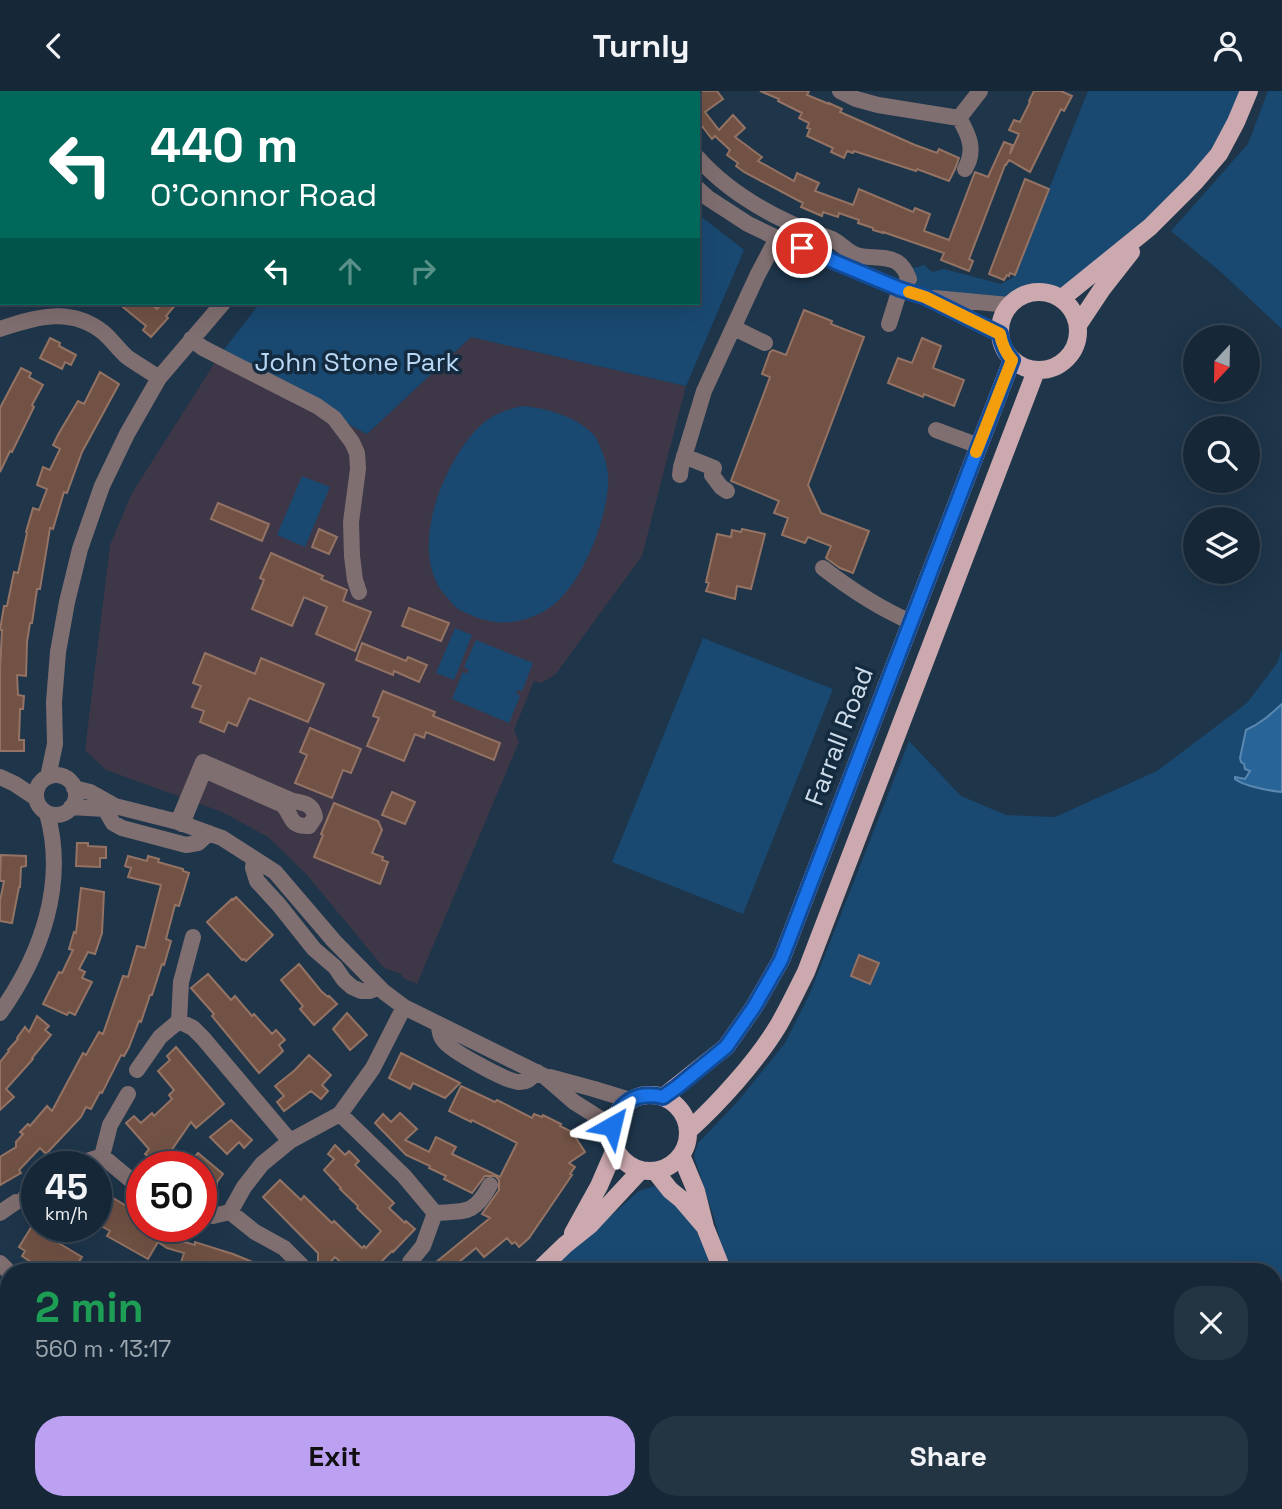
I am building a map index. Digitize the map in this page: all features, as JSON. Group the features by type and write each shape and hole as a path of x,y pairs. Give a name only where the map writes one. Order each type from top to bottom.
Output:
{"main road":[{"path":"1061,299 1150,227 1195,183 1219,154 1249,91"},
{"path":"1078,325 1150,227"},
{"path":"1039,292 1061,299 1069,306 1078,325 1078,337 1068,359 1060,365 1036,371 1022,367 1012,360 1006,353 1000,334 1000,323 1009,305 1028,293 1039,292"},
{"name":"Farrall Road","path":"663,1097 726,1047 754,1007 781,960 1012,360"},
{"name":"Farrall Road","path":"688,1131 746,1070 778,1027 806,972 1036,371"},
{"path":"640,1096 663,1097 676,1105 685,1117 688,1139 681,1155 666,1168 648,1170 630,1165 615,1149 612,1138 615,1116 621,1107 640,1096"},
{"path":"565,1245 584,1214 615,1149"},
{"path":"681,1155 719,1263"},
{"path":"648,1170 681,1199 705,1227"},
{"path":"546,1263 648,1170"}],"street":[{"path":"840,91 878,105 959,118"},
{"path":"959,118 980,91"},
{"path":"959,118 969,136 971,151 970,161 965,169"},
{"path":"700,160 711,173 756,206 832,239 852,253 888,257 900,263 909,278 900,289 889,324"},
{"path":"700,191 748,224 777,238 925,297 1000,334"},
{"path":"680,475 704,391 777,238"},
{"path":"925,297 1009,305"},
{"path":"57,781 61,760 55,744 54,702 58,652 80,549 102,486 127,434 159,378 221,305"},
{"path":"0,329 34,317 60,315 85,322 103,333 125,355 159,378"},
{"path":"734,328 765,342"},
{"path":"191,339 203,348 317,406 334,418 352,442 357,453 358,469 351,522 352,556 359,592"},
{"path":"936,430 979,446"},
{"path":"684,456 714,468 712,475 715,481 727,491"},
{"path":"823,568 869,601 911,622"},
{"path":"203,762 293,801 309,804 314,809 315,817 309,826 300,827 289,817 288,810 283,805 204,770 180,823 203,762"},
{"path":"8,780 57,781 90,792 110,808 113,823 121,828 186,845 198,843 209,833"},
{"path":"8,780 36,798"},
{"path":"0,1013 24,975 49,912 53,890 54,845 47,813 36,798 38,787 57,781"},
{"path":"54,845 75,798 57,781"},
{"path":"47,813 57,815 69,809 110,808 180,823 222,838 275,872 334,941 379,987 404,1007 541,1074 630,1100"},
{"path":"137,1070 160,1037 179,1021 181,982 193,937"},
{"path":"217,1215 230,1212 244,1187 262,1164 290,1141 340,1114 373,1069 404,1007"},
{"path":"179,1021 193,1028 203,1038 290,1141"},
{"path":"541,1074 574,1102 612,1126"},
{"path":"103,1151 110,1125 128,1094"},
{"path":"340,1114 404,1176 435,1213"},
{"path":"112,1164 126,1176"},
{"path":"435,1213 474,1208 490,1185"},
{"path":"0,1213 21,1199"},
{"path":"230,1212 255,1232 284,1248 299,1263"},
{"path":"410,1262 423,1246 435,1213"}],"shaded area":[{"path":"471,337 686,386 642,556 555,675 541,683 534,681 514,730 519,742 417,984 384,968 307,875 268,837 222,812 106,770 85,750 110,545 132,493 219,356 367,434"},
{"path":"1282,704 1282,792 1239,782 1235,777 1245,779 1250,771 1245,769 1240,758 1246,730 1261,722"}],"green space":[{"path":"1088,91 1247,91 1219,154 1061,299 1034,293 1009,305 900,289 906,271 924,265 932,272 944,269 1001,284 1014,277"},
{"path":"1268,91 1282,91 1282,329 1222,273 1171,231 1248,144"},
{"name":"John Stone Park","path":"700,216 744,250 686,386 471,337 367,434 219,356 258,305 700,305"},
{"path":"522,406 560,414 579,423 594,435 607,467 606,500 589,554 570,587 558,600 535,616 514,622 492,622 460,610 445,595 434,577 429,555 430,532 442,484 466,443 489,419"},
{"path":"302,476 330,487 305,547 277,535"},
{"path":"455,628 472,635 454,680 436,673"},
{"path":"703,638 833,689 743,914 612,862"},
{"path":"476,640 533,663 522,691 518,690 516,693 520,696 509,723 452,699 463,672 467,674 469,670 464,667"},
{"path":"1282,647 1282,1263 726,1263 694,1156 698,1143 738,1101 785,1043 810,993 909,741 961,796 1006,815 1055,817 1157,771 1247,703 1278,662"},
{"path":"658,1185 690,1218 705,1248 709,1263 557,1263 639,1191"}],"building":[{"path":"700,91 717,91 723,99 705,112 719,130 733,115 745,128 735,137 762,157 758,161 794,181 797,173 819,183 815,191 853,205 859,189 913,212 915,208 930,214 924,231 949,240 975,172 988,177 1004,142 1012,145 1010,154 1019,134 1009,130 1014,120 1020,122 1034,91 1061,91 1072,96 1064,111 1061,109 1030,172 1009,160 1005,165 969,259 973,261 969,271 941,260 944,253 873,230 858,223 859,220 839,213 838,217 823,212 822,216 801,207 803,203 736,166 738,163 727,155 730,150 715,136 712,139 700,124"},
{"path":"760,91 809,91 807,95 842,109 840,112 915,145 937,153 939,149 959,158 955,169 949,181 854,151 847,151 844,158 831,152 833,148 807,136 809,123 799,118 802,113"},
{"path":"1025,179 1049,189 1015,275 1010,273 1004,280 989,274"},
{"path":"120,305 152,305 157,309 160,305 175,305 151,337 143,330 146,326"},
{"path":"804,310 864,337 808,485 821,513 869,531 853,573 826,558 831,546 808,537 805,543 782,535 788,518 774,513 779,501 731,481 770,377 762,374 770,352 773,350 786,355"},
{"path":"50,338 76,355 71,365 65,362 62,369 40,358"},
{"path":"922,338 941,346 933,368 964,380 954,406 888,383 898,358 912,363"},
{"path":"21,368 31,373 29,377 43,385 0,472 0,408"},
{"path":"100,372 119,384 82,452 67,493 64,492 53,529 50,528 40,589 37,589 30,623 26,676 17,675 18,695 24,696 23,709 20,709 19,740 24,740 24,751 0,751 0,630 4,606 7,606 14,572 18,573 33,508 39,510 47,489 37,485 43,467 50,470 60,449 53,445 59,433 78,401 84,404"},
{"path":"218,503 269,524 262,541 211,519"},
{"path":"319,529 337,537 329,554 312,547"},
{"path":"742,529 765,534 751,589 737,586 735,599 706,591 717,534 731,537 732,530 741,532"},
{"path":"271,553 347,590 343,601 371,612 355,651 316,634 327,607 304,597 292,626 252,609 264,580 260,578"},
{"path":"409,608 449,623 441,641 402,626"},
{"path":"362,643 406,661 408,657 427,665 419,682 394,671 393,675 356,660"},
{"path":"205,653 255,674 261,658 324,684 308,722 249,698 237,726 228,722 224,732 200,722 204,711 192,707 201,686 193,683"},
{"path":"383,691 435,712 433,716 500,743 494,760 426,732 424,738 415,734 404,761 367,746 379,718 373,716"},
{"path":"310,728 361,749 351,773 343,770 332,798 295,783 307,755 300,752"},
{"path":"392,792 415,802 405,824 382,815"},
{"path":"334,803 378,821 382,830 372,853 388,862 380,884 314,857"},
{"path":"77,843 106,847 106,858 100,858 100,867 76,866"},
{"path":"1,855 26,856 26,866 21,867 20,887 12,923 0,921 4,881 0,881"},
{"path":"128,856 147,861 148,856 189,873 179,906 175,905 166,939 171,941 164,965 162,964 152,995 129,1047 124,1056 121,1055 91,1109 86,1107 81,1117 49,1151 40,1148 37,1151 21,1151 21,1173 0,1185 0,1157 16,1147 16,1142 23,1134 20,1132 28,1124 30,1126 47,1106 52,1111 83,1053 86,1055 99,1032 103,1034 123,976 128,977 137,946 145,948 161,885 128,877 131,868 125,866"},
{"path":"81,888 104,892 102,933 95,954 88,952 79,969 85,972 82,978 92,982 75,1015 69,1012 67,1015 43,1004 73,950 69,949 74,932 76,933"},
{"path":"236,897 273,935 246,961 242,960 207,922"},
{"path":"859,955 879,963 870,984 851,976"},
{"path":"299,964 321,991 337,1004 314,1025 300,1009 303,1006 281,980"},
{"path":"208,974 231,1000 235,996 272,1034 276,1030 285,1040 279,1045 283,1051 259,1073 191,988"},
{"path":"347,1013 367,1035 350,1050 333,1029"},
{"path":"37,1016 49,1026 45,1030 51,1035 6,1089 14,1097 0,1110 0,1062 25,1027 29,1032"},
{"path":"176,1047 224,1104 196,1128 191,1122 171,1151 147,1151 149,1149 126,1123 134,1116 141,1123 152,1113 154,1116 172,1099 169,1095 174,1090 158,1071 170,1060 167,1056"},
{"path":"401,1053 460,1083 445,1098 413,1083 410,1089 389,1078"},
{"path":"309,1055 331,1075 322,1085 328,1091 321,1099 311,1091 284,1111 277,1102 284,1096 275,1086"},
{"path":"461,1086 532,1118 534,1114 543,1115 561,1124 560,1126 572,1132 585,1152 569,1163 575,1167 570,1174 572,1175 529,1238 519,1247 507,1238 484,1257 476,1248 460,1263 435,1263 490,1218 482,1214 499,1190 499,1180 495,1176 485,1176 472,1193 444,1179 446,1176 429,1168 430,1166 406,1155 375,1123 383,1114 391,1122 400,1113 417,1129 405,1140 429,1152 436,1137 456,1147 452,1154 500,1177 517,1143 449,1111"},
{"path":"231,1120 252,1140 244,1148 239,1142 227,1154 210,1137"},
{"path":"335,1145 345,1155 349,1151 359,1161 355,1165 394,1203 389,1208 415,1229 380,1263 341,1263 335,1257 330,1263 320,1263 318,1253 263,1197 280,1180 301,1200 304,1196 332,1223 334,1221 362,1248 366,1248 381,1231 324,1170 334,1159 328,1154"},
{"path":"217,1169 223,1174 217,1182"},
{"path":"112,1197 126,1206 126,1242 158,1242 148,1259 112,1239"},
{"path":"22,1242 57,1242 82,1257 78,1263 32,1263 22,1256 25,1251 19,1247"},
{"path":"158,1242 184,1242 195,1245 195,1242 255,1263 181,1263 184,1253"}],"slow traffic":[{"path":"909,292 925,297 1000,334 1006,353 1012,360 976,452"}],"route":[{"path":"612,1126 621,1107 630,1100 640,1096 663,1097 726,1047 754,1007 781,960 1012,360 1006,353 1000,334 925,297 802,248"}]}
